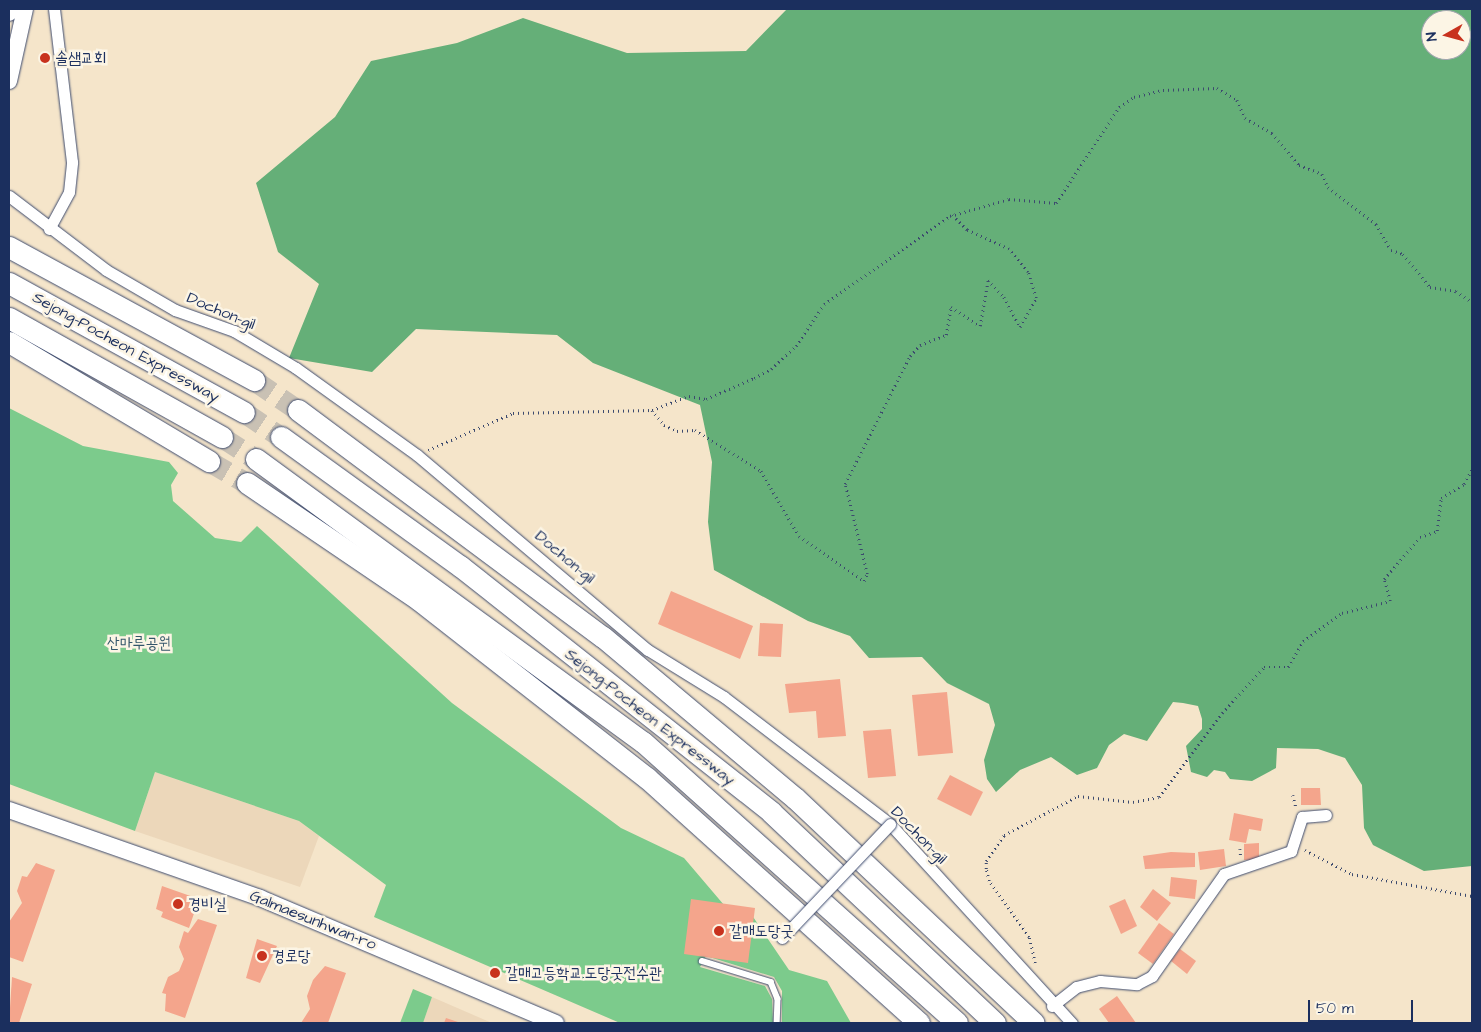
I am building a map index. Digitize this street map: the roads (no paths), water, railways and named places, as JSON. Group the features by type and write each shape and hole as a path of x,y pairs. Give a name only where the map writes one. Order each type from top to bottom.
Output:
{"highway":[{"path":"9,247 254,380"},
{"name":"Sejong-Pocheon Expressway","path":"9,282 244,412"},
{"name":"Sejong-Pocheon Expressway","path":"9,318 222,437"},
{"path":"9,342 209,461"},
{"path":"298,410 603,636 794,798 1034,1023"},
{"name":"Sejong-Pocheon Expressway","path":"281,437 460,566 771,812 996,1023"},
{"name":"Sejong-Pocheon Expressway","path":"256,460 644,742 957,1023"},
{"path":"247,483 418,600 647,778 919,1023"}],"street":[{"path":"9,13 10,9"},
{"path":"9,81 25,9"},
{"path":"50,229 68,192 72,162 54,9"},
{"name":"Dochon-gil","path":"9,196 106,270 166,305 234,331 296,368 419,457 648,650 724,697 890,824 1052,1006 1072,1023"},
{"name":"Galmaesunhwan-ro","path":"9,810 260,898 556,1023"},
{"path":"1052,1006 1076,987 1100,981 1137,984 1152,976 1224,874 1291,851 1302,818 1326,815"},
{"path":"782,938 890,824"}],"lane":[{"path":"702,962 770,982 778,999 777,1023"}],"tunnel":[{"path":"254,380 298,410"},
{"path":"244,412 281,437"},
{"path":"222,437 256,459"},
{"path":"209,461 247,483"}],"place":[{"name":"솔샘교회","path":"45,58"},
{"name":"경비실","path":"178,904"},
{"name":"갈매도당굿","path":"719,931"},
{"name":"경로당","path":"262,956"},
{"name":"갈매고등학교.도당굿전수관","path":"495,973"}],"park label":[{"name":"산마루공원","path":"139,643"}]}
